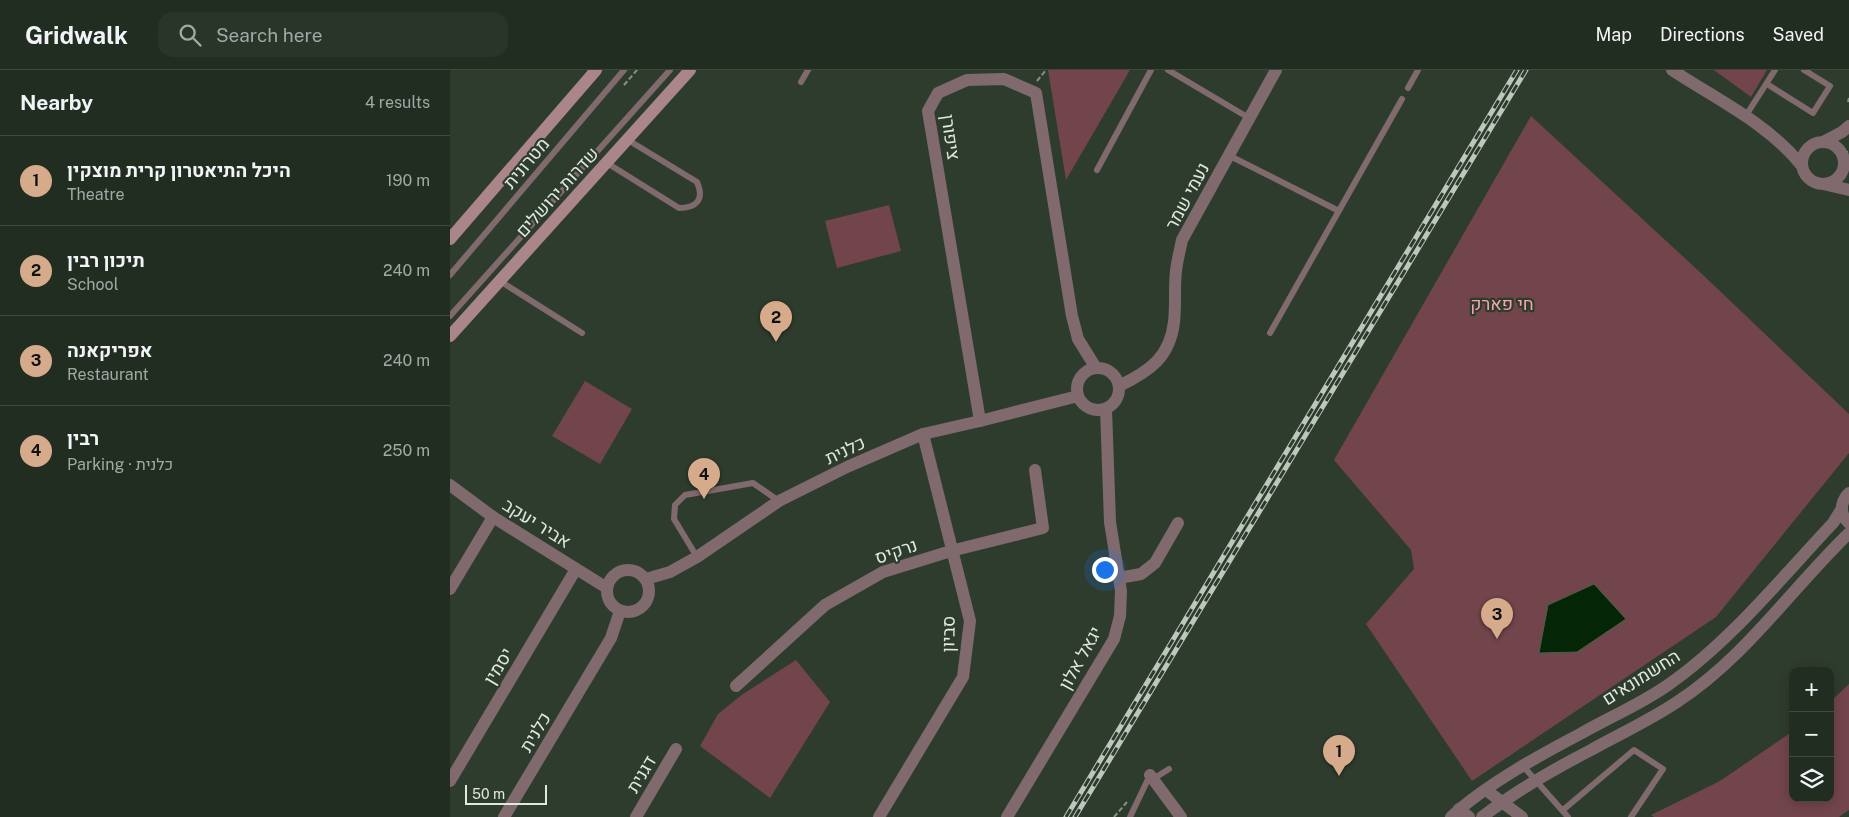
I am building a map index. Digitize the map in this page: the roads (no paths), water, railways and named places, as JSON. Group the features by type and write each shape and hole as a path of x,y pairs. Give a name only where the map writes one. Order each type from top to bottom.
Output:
{"main road":[{"path":"450,239 596,70"},
{"name":"שדרות ירושלים","path":"450,336 690,70"}],"street":[{"name":"נעמי שמר","path":"1120,386 1139,377 1152,367 1163,356 1171,340 1174,321 1176,272 1182,240 1276,70"},
{"path":"1672,70 1746,117 1772,136 1795,157 1811,180 1849,190"},
{"name":"ציפורן","path":"980,421 928,111 938,93 967,80 1004,79 1036,93 1072,316 1078,338 1096,368"},
{"path":"1802,166 1805,153 1818,143 1838,135 1849,126"},
{"path":"1849,134 1846,161 1849,179"},
{"path":"1772,136 1792,143 1818,143 1836,146 1846,161"},
{"path":"1823,184 1836,180 1846,161"},
{"path":"1096,368 1107,369 1113,373 1120,386 1117,400 1106,409 1092,410 1086,407 1078,396 1078,382 1081,376 1086,371 1096,368"},
{"name":"כלנית","path":"646,579 670,572 697,557 779,501 847,467 923,434 1078,396"},
{"name":"יגאל אלון","path":"1007,817 1114,639 1120,616 1121,591 1110,522 1106,409"},
{"name":"סביון","path":"879,817 963,677 970,621 951,552 923,434"},
{"name":"נרקיס","path":"736,686 825,605 883,572 1043,528 1035,470"},
{"name":"אביר יעקב","path":"450,485 493,517 607,588"},
{"name":"החשמונאים","path":"1460,814 1486,790 1523,766 1658,691 1689,670 1723,639 1833,522 1842,510 1842,503 1849,493"},
{"path":"1842,510 1849,523"},
{"path":"450,589 493,517"},
{"path":"1119,578 1141,574 1155,564 1178,523"},
{"path":"1482,817 1535,782 1652,717 1701,685 1737,653 1849,533"},
{"name":"יסמין","path":"450,780 576,569"},
{"path":"627,570 634,570 646,579 650,592 645,604 634,612 620,611 609,602 607,588 614,575 627,570"},
{"name":"כלנית","path":"504,817 611,638 620,611"},
{"name":"דגנית","path":"636,817 676,749"},
{"path":"1152,777 1181,817"},
{"path":"1486,790 1522,817"}],"lane":[{"name":"מטרונית","path":"450,275 624,70"},
{"path":"450,316 670,70"},
{"path":"801,82 808,70"},
{"path":"1097,170 1151,70"},
{"path":"1168,70 1249,118"},
{"path":"1408,88 1418,70"},
{"path":"1746,117 1775,70"},
{"path":"1767,84 1813,113 1830,86 1804,70"},
{"path":"1270,333 1402,99"},
{"path":"607,163 679,208 688,208 697,203 701,190 698,182 628,140"},
{"path":"1228,155 1339,211"},
{"path":"500,281 582,333"},
{"path":"697,557 674,520 676,505 685,495 753,483 779,501"},
{"path":"1562,810 1634,750 1662,769 1631,817"},
{"path":"1523,766 1535,782 1568,817"},
{"path":"1130,817 1152,777 1169,769"}],"railway":[{"path":"1066,817 1517,70"},
{"path":"1075,817 1526,70"}],"place":[{"name":"תיכון רבין","path":"776,342"},
{"name":"רבין","path":"704,499"},
{"name":"אפריקאנה","path":"1497,639"},
{"name":"היכל התיאטרון קרית מוצקין","path":"1339,776"}],"park label":[{"name":"חי פארק","path":"1502,303"}]}
